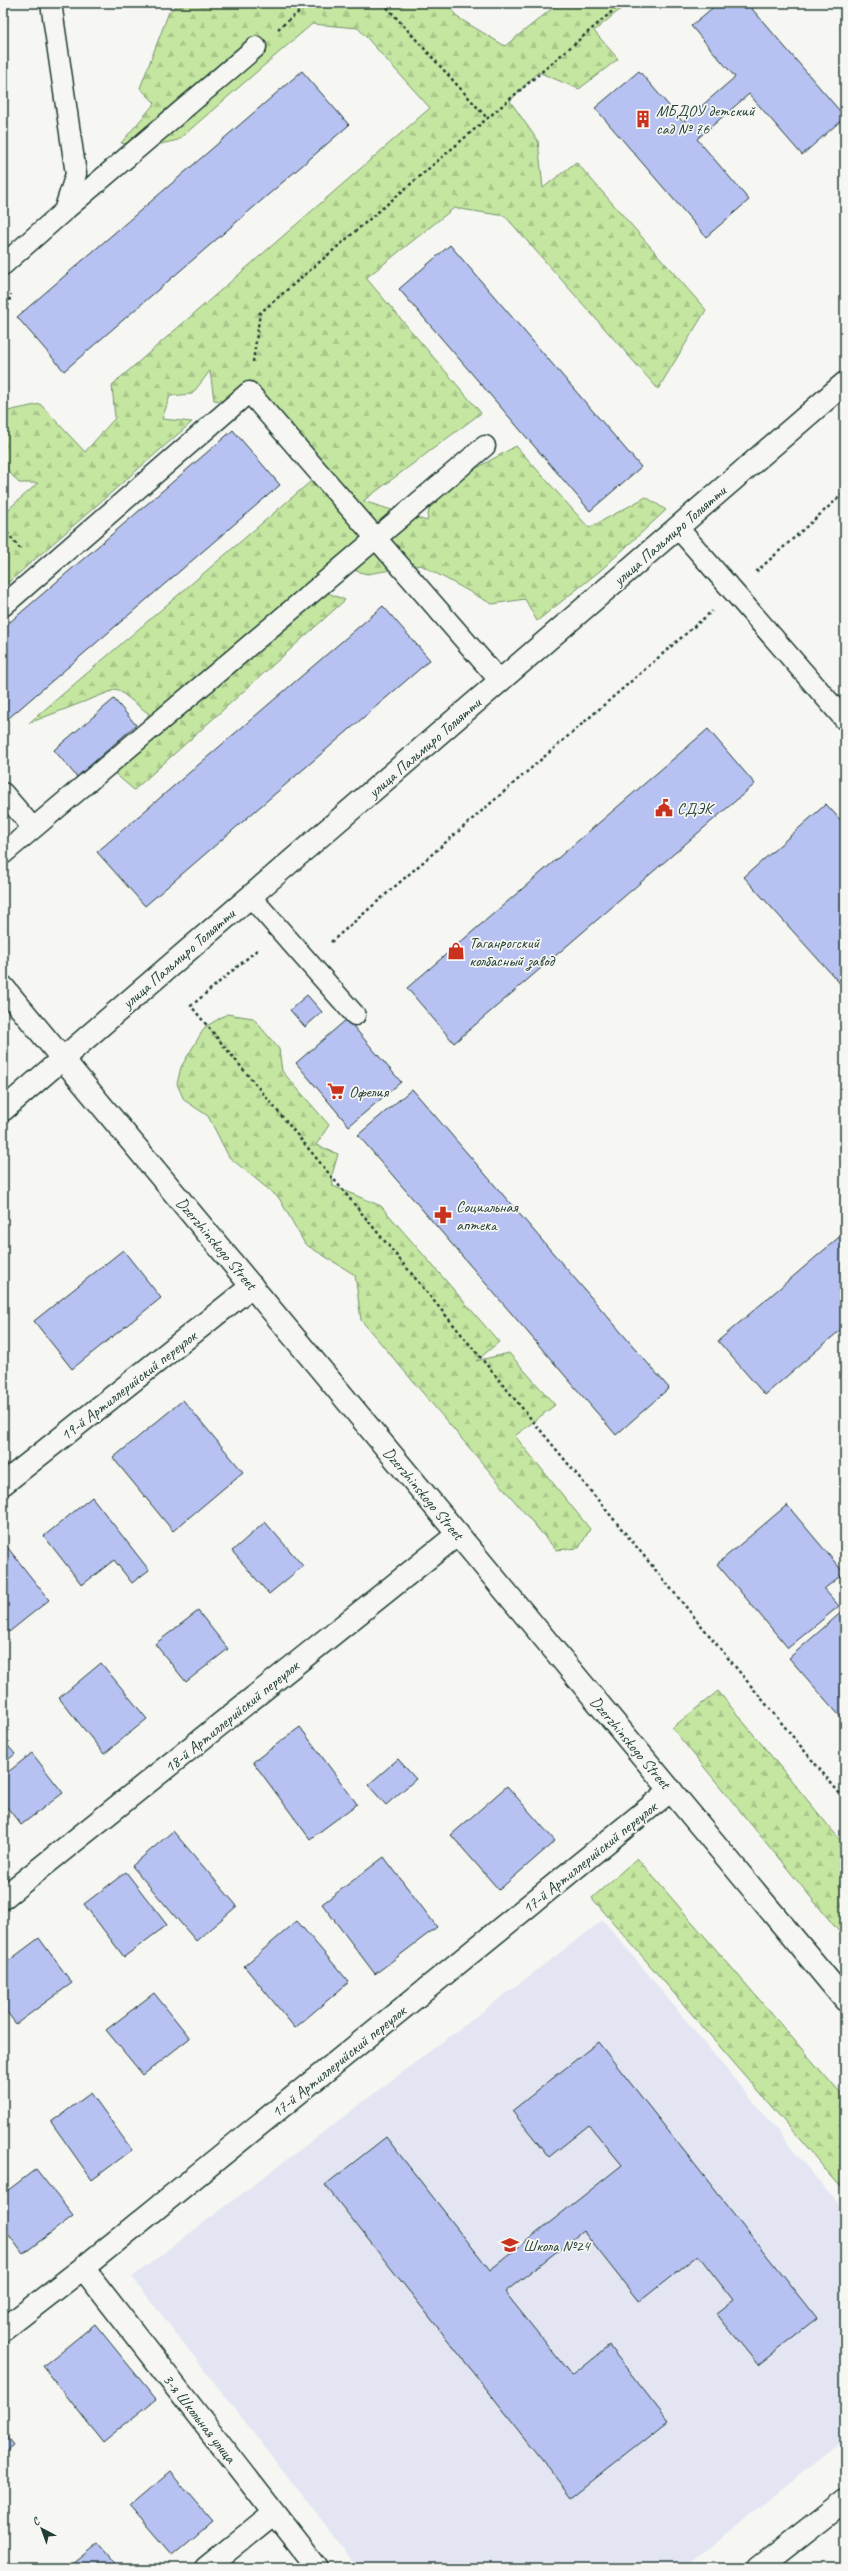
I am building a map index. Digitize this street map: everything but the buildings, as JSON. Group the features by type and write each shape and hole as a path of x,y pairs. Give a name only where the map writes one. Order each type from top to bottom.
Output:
{"street":[{"name":"улица Пальмиро Тольятти","path":"3,1110 845,384"},
{"name":"Dzerzhinskogo Street","path":"3,987 845,2000"},
{"name":"19-й Артиллерийский переулок","path":"3,1484 252,1286"},
{"name":"18-й Артиллерийский переулок","path":"3,1898 458,1534"},
{"name":"17-й Артиллерийский переулок","path":"3,2330 83,2268 671,1790"},
{"name":"3-я Школьная улица","path":"83,2268 317,2568"},
{"path":"759,2568 845,2500"},
{"path":"206,2568 274,2513"}],"lane":[{"path":"51,3 76,174 64,211"},
{"path":"3,265 256,47"},
{"path":"3,606 249,392 500,681"},
{"path":"3,854 484,446"},
{"path":"678,528 732,593 845,720"},
{"path":"3,793 33,828"},
{"path":"250,896 355,1016"}],"path":[{"path":"256,47 310,3"},
{"path":"383,3 487,118"},
{"path":"249,392 260,313 622,3"},
{"path":"304,958 321,950 732,593 845,492"},
{"path":"282,932 258,949 191,1006 845,1800"}],"shaded area":[{"name":"Школа №24","path":"603,1920 845,2213 845,2439 682,2568 359,2568 132,2277"}],"green space":[{"path":"180,3 447,3 457,17 505,46 559,3 628,3 594,31 618,59 579,89 538,72 510,101 538,141 543,188 576,162 706,310 658,389 505,216 454,208 366,278 481,413 363,501 427,521 432,493 516,446 589,528 646,497 666,510 601,570 537,621 525,599 492,604 421,565 367,574 339,566 307,584 345,600 134,790 112,771 149,714 117,689 29,723 317,476 255,405 214,400 210,371 192,394 170,396 162,419 192,422 3,587 3,514 38,483 19,483 3,465 3,412 40,404 85,452 115,418 112,385 430,108 358,28 312,24 178,140 144,148 121,143 155,103 140,88 169,12"},
{"path":"227,1014 253,1018 279,1049 282,1071 329,1125 316,1145 338,1154 332,1175 333,1186 381,1206 499,1342 476,1361 509,1353 555,1405 515,1436 590,1529 579,1548 556,1550 361,1320 355,1275 305,1244 279,1198 229,1157 208,1116 184,1100 177,1084 181,1067 205,1027"},
{"path":"718,1691 845,1846 845,1939 672,1728"},
{"path":"637,1858 845,2099 845,2192 592,1898"}],"place":[{"name":"МБДОУ детский сад № 76","path":"643,119"},
{"name":"СДЭК","path":"664,808"},
{"name":"Таганрогский колбасный завод","path":"456,951"},
{"name":"Офелия","path":"336,1091"},
{"name":"Социальная аптека","path":"443,1215"},
{"name":"Школа №24","path":"510,2245"}]}
